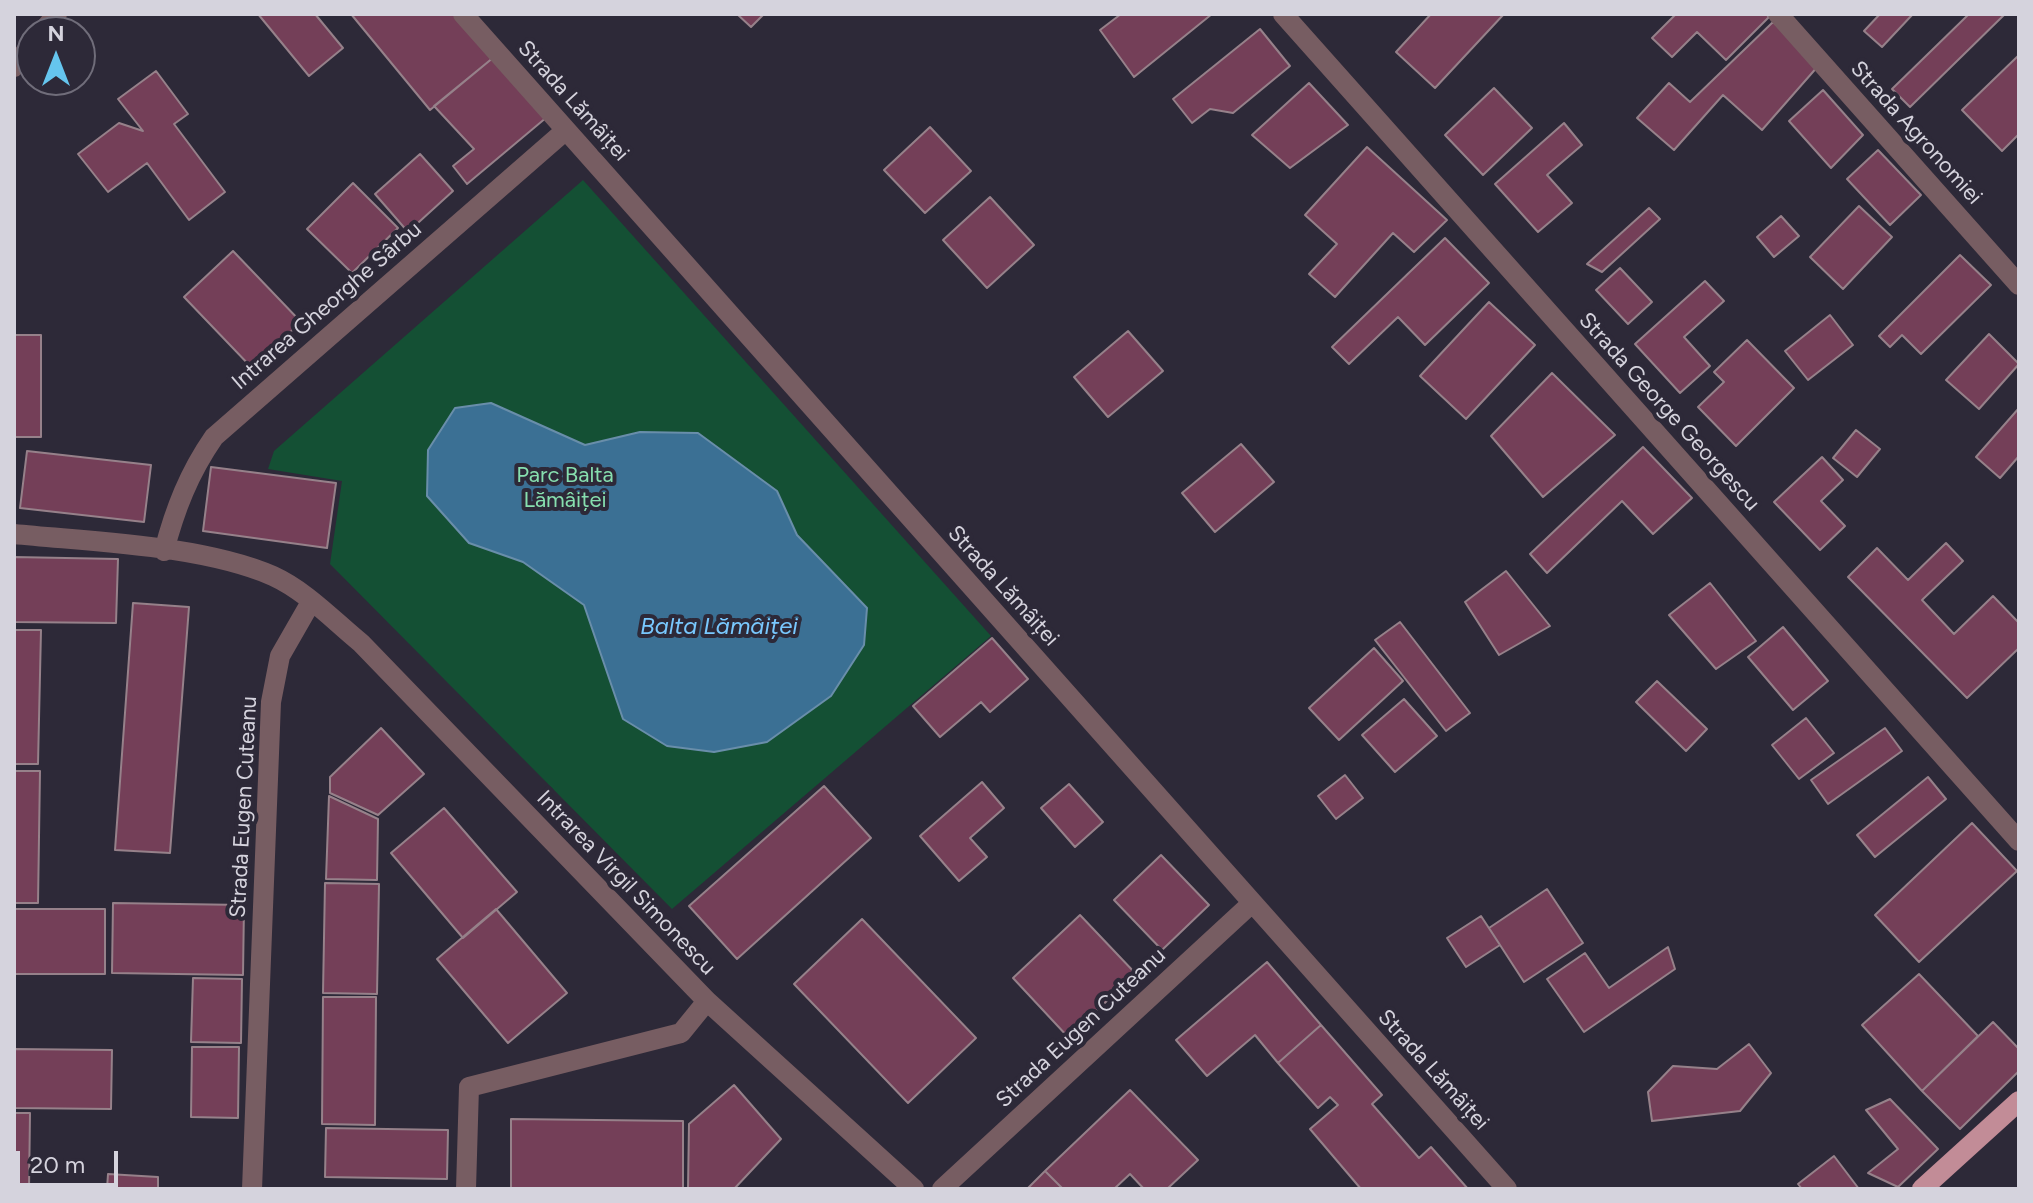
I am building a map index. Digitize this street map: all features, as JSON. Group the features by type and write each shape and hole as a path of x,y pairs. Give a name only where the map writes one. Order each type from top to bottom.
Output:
{"main road":[{"path":"1922,1189 2019,1101"}],"street":[{"name":"Strada Lămâiței","path":"463,14 1507,1189"},
{"name":"Strada George Georgescu","path":"1283,14 2019,841"},
{"name":"Strada Agronomiei","path":"1778,14 2019,285"},
{"name":"Intrarea Gheorghe Sârbu","path":"164,551 175,511 195,465 214,437 241,410 566,130"},
{"path":"14,534 222,559 275,577 311,602"},
{"name":"Strada Eugen Cuteanu","path":"252,1189 271,702 280,656 311,602"},
{"name":"Intrarea Virgil Simonescu","path":"311,602 361,643 707,1001 914,1189"},
{"name":"Strada Eugen Cuteanu","path":"942,1189 1252,903"},
{"path":"466,1189 469,1087 681,1033 707,1001"}],"green space":[{"name":"Parc Balta Lămâiței","path":"583,180 991,636 672,909 330,564 342,481 268,469 274,451"}],"water":[{"name":"Balta Lămâiței","path":"491,403 585,445 640,432 698,433 777,491 797,535 867,608 864,645 831,696 767,742 714,752 667,746 623,719 584,605 523,562 469,543 427,496 428,450 455,408"}],"building":[{"path":"258,14 315,14 343,48 309,76"},
{"path":"351,14 459,14 494,57 430,110"},
{"path":"737,14 764,14 751,27"},
{"path":"1121,14 1212,14 1134,77 1100,30"},
{"path":"1431,14 1504,14 1435,88 1396,52"},
{"path":"1676,14 1766,14 1769,17 1726,60 1697,32 1672,57 1652,38"},
{"path":"1880,14 1913,14 1882,47 1864,31"},
{"path":"1969,14 2005,14 1910,107 1892,89"},
{"path":"1773,22 1819,65 1762,130 1723,95 1674,150 1637,118 1669,83 1690,102"},
{"path":"1260,29 1290,66 1233,113 1210,109 1192,123 1173,99"},
{"path":"2019,55 2019,134 2002,151 1962,110"},
{"path":"494,57 547,117 467,184 453,166 474,149 434,106"},
{"path":"156,71 188,114 174,124 225,192 189,220 147,163 108,192 78,154 119,123 143,131 118,99"},
{"path":"1309,83 1348,125 1290,168 1252,135"},
{"path":"1494,88 1532,128 1483,175 1445,135"},
{"path":"1823,90 1863,135 1831,168 1789,121"},
{"path":"1564,123 1582,145 1547,175 1572,203 1538,232 1495,184"},
{"path":"930,127 971,171 925,213 884,170"},
{"path":"1367,147 1447,220 1414,252 1393,233 1335,297 1309,274 1337,244 1305,215"},
{"path":"1878,150 1921,195 1890,225 1847,179"},
{"path":"420,154 453,191 408,232 375,194"},
{"path":"353,183 398,228 352,273 307,229"},
{"path":"990,197 1034,245 987,288 943,240"},
{"path":"1859,206 1892,237 1843,289 1810,257"},
{"path":"1649,208 1660,219 1602,272 1587,264"},
{"path":"1781,216 1799,236 1774,257 1757,237"},
{"path":"1445,238 1489,283 1425,345 1398,317 1349,364 1332,347"},
{"path":"233,251 301,322 252,368 184,297"},
{"path":"1960,255 1991,285 1921,354 1902,335 1890,347 1879,336"},
{"path":"1620,268 1652,302 1628,324 1596,290"},
{"path":"1705,281 1724,301 1684,337 1710,366 1680,393 1635,344"},
{"path":"1489,302 1535,345 1466,419 1420,376"},
{"path":"1830,315 1853,345 1808,380 1785,351"},
{"path":"1128,331 1163,371 1108,417 1074,377"},
{"path":"1989,334 2019,364 1979,409 1946,380"},
{"path":"14,335 41,335 41,437 14,437"},
{"path":"1747,340 1794,388 1736,446 1698,407 1724,382 1714,372"},
{"path":"1552,373 1615,435 1543,497 1491,436"},
{"path":"2019,408 2019,456 2000,478 1976,457"},
{"path":"1856,430 1880,449 1857,477 1833,458"},
{"path":"1241,444 1274,482 1215,532 1182,493"},
{"path":"1643,447 1692,498 1653,534 1622,501 1547,573 1530,554"},
{"path":"27,451 151,465 144,522 20,508"},
{"path":"1822,457 1843,480 1821,501 1845,526 1820,550 1774,502"},
{"path":"211,467 336,483 327,548 203,531"},
{"path":"1946,543 1963,561 1922,600 1954,634 1993,596 2019,623 2019,648 1967,698 1848,577 1877,548 1908,580"},
{"path":"14,557 118,559 116,623 14,622"},
{"path":"1506,571 1550,626 1499,655 1465,602"},
{"path":"1710,583 1756,641 1716,669 1669,615"},
{"path":"133,603 189,607 170,853 115,850"},
{"path":"1400,622 1470,713 1446,731 1375,640"},
{"path":"1783,627 1828,681 1793,710 1748,657"},
{"path":"14,630 41,630 38,764 14,764"},
{"path":"992,638 1028,679 990,712 981,702 940,737 913,706"},
{"path":"1374,648 1403,681 1339,740 1309,708"},
{"path":"1657,681 1707,729 1686,751 1636,702"},
{"path":"1404,699 1437,736 1395,772 1362,735"},
{"path":"1806,718 1834,753 1799,779 1772,745"},
{"path":"381,728 424,774 378,815 330,793 330,777"},
{"path":"1885,728 1902,751 1828,804 1811,780"},
{"path":"14,771 40,771 38,903 14,903"},
{"path":"1345,775 1363,798 1336,819 1318,796"},
{"path":"1928,777 1946,799 1875,857 1857,835"},
{"path":"982,782 1004,808 970,838 987,857 959,881 920,836"},
{"path":"1069,784 1103,822 1075,847 1041,808"},
{"path":"824,786 871,838 737,959 689,906"},
{"path":"329,796 378,819 377,880 326,879"},
{"path":"444,808 517,892 463,938 391,853"},
{"path":"1972,823 2017,871 1919,962 1875,915"},
{"path":"1161,855 1209,905 1162,950 1114,900"},
{"path":"325,883 379,884 377,994 323,993"},
{"path":"1547,889 1583,943 1524,982 1489,928"},
{"path":"113,903 244,905 243,975 112,973"},
{"path":"14,909 105,909 105,974 14,974"},
{"path":"496,909 567,993 508,1043 437,959"},
{"path":"1080,915 1136,974 1068,1037 1013,978"},
{"path":"1481,916 1500,945 1466,967 1447,938"},
{"path":"862,919 976,1038 908,1103 794,984"},
{"path":"1668,947 1675,969 1584,1032 1547,979 1585,953 1609,988"},
{"path":"1267,962 1321,1025 1278,1063 1255,1035 1207,1076 1176,1040"},
{"path":"1919,974 1978,1036 1922,1091 1862,1025"},
{"path":"193,978 242,979 241,1043 191,1042"},
{"path":"323,997 376,997 375,1125 322,1124"},
{"path":"1993,1022 2019,1049 2019,1071 1960,1129 1922,1091"},
{"path":"1321,1025 1382,1095 1372,1104 1419,1158 1431,1147 1468,1189 1361,1189 1310,1129 1338,1105 1330,1097 1318,1108 1278,1063"},
{"path":"1749,1044 1771,1073 1740,1111 1652,1121 1648,1092 1673,1066 1717,1069"},
{"path":"192,1047 239,1047 238,1118 191,1117"},
{"path":"14,1049 112,1050 111,1109 14,1108"},
{"path":"734,1085 781,1139 734,1189 688,1189 689,1124"},
{"path":"1130,1090 1198,1160 1167,1189 1144,1189 1130,1174 1114,1189 1063,1189 1045,1171"},
{"path":"1890,1099 1938,1149 1898,1187 1868,1173 1898,1149 1866,1110"},
{"path":"14,1113 30,1113 29,1189 14,1189"},
{"path":"511,1119 683,1121 683,1189 511,1189"},
{"path":"326,1128 448,1130 447,1179 325,1177"},
{"path":"1834,1156 1859,1189 1802,1189 1798,1184"},
{"path":"1045,1171 1063,1189 1027,1189"},
{"path":"108,1174 158,1177 158,1189 107,1189"}]}
